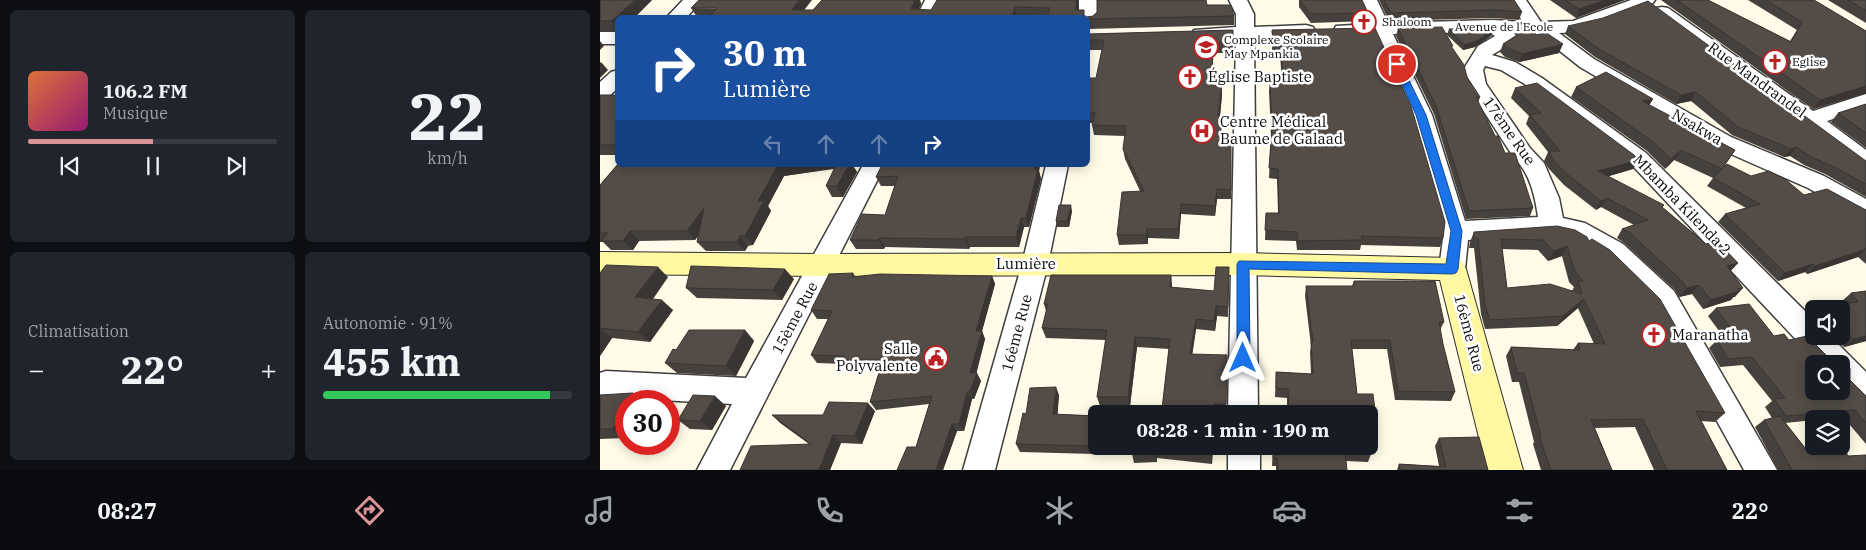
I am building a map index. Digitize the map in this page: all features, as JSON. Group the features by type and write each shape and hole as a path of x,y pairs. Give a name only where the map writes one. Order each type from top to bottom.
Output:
{"street":[{"path":"678,15 693,0"},
{"path":"926,15 934,0"},
{"path":"1088,0 1088,15"},
{"path":"1238,0 1245,14 1244,405"},
{"name":"16ème Rue","path":"1368,0 1421,115 1456,231 1452,269 1505,470"},
{"path":"1516,0 1536,28"},
{"name":"Avenue de l'Ecole","path":"1186,34 1493,26 1536,28 1574,26 1600,19 1646,0"},
{"name":"Rue Mandrandel","path":"1646,0 1866,162"},
{"path":"1480,58 1485,50 1508,37 1493,26"},
{"name":"Nsakwa","path":"1536,28 1558,40 1587,63 1722,142 1816,182 1866,210"},
{"path":"600,38 615,38"},
{"name":"17ème Rue","path":"1480,58 1473,70 1476,84 1522,153 1533,162 1547,198 1552,225"},
{"name":"Mbamba Kilenda 2","path":"1480,58 1508,66 1535,82 1638,158 1829,355"},
{"path":"600,93 615,79"},
{"path":"1810,119 1866,102"},
{"name":"15ème Rue","path":"713,470 823,265 873,167"},
{"name":"16ème Rue","path":"979,470 1035,264 1057,167"},
{"path":"1456,231 1552,225 1576,230 1614,251 1664,299 1761,470"},
{"name":"Lumière","path":"600,263 823,265 1243,264 1452,269"},
{"path":"1850,376 1866,392"},
{"path":"606,384 755,392"},
{"path":"1244,455 1244,470"}],"building":[{"path":"600,0 635,0 619,15 615,15 612,21 600,21"},
{"path":"699,0 799,0 792,9 813,10 822,0 915,0 911,9 931,10 937,0 1076,0 1076,10 1084,10 1084,15 1048,15 1050,8 1015,7 1013,15 711,15 717,8 691,8"},
{"path":"1097,0 1206,0 1207,5 1231,5 1234,16 1090,19 1090,16 1097,12"},
{"path":"1300,0 1362,0 1368,13 1311,14"},
{"path":"1384,0 1514,0 1522,12 1496,10 1391,13"},
{"path":"1565,0 1606,0 1579,9"},
{"path":"1677,0 1708,0 1791,42 1802,22 1766,0 1814,0 1866,31 1866,86 1820,100"},
{"path":"1848,0 1866,0 1866,11"},
{"path":"1648,1 1866,161 1866,184 1811,157 1796,147 1791,149 1738,127 1696,92 1681,95 1599,49 1568,26 1603,18"},
{"path":"1521,26 1533,27 1536,35 1545,32 1563,44 1522,54 1508,48 1503,44 1519,34"},
{"path":"1442,27 1453,46 1451,46 1464,65 1467,77 1480,97 1476,97 1495,136 1498,136 1505,153 1515,153 1533,208 1469,211 1436,106 1398,28"},
{"path":"1375,28 1411,106 1445,222 1443,238 1361,236 1362,240 1298,241 1297,232 1265,230 1266,213 1279,213 1278,169 1269,168 1272,127 1270,82 1284,82 1280,46 1273,46 1272,30"},
{"path":"1490,28 1493,30 1477,41 1464,45 1449,29"},
{"path":"1233,30 1233,43 1213,43 1212,85 1222,85 1218,116 1221,116 1221,134 1231,135 1231,190 1217,189 1215,206 1181,204 1178,229 1147,229 1146,235 1117,235 1122,192 1144,191 1123,149 1126,126 1092,125 1095,113 1090,113 1090,78 1096,78 1104,40 1090,40 1090,34"},
{"path":"1606,72 1653,99 1642,101 1735,150 1722,169 1681,150 1671,159 1653,142 1576,87"},
{"path":"1537,83 1639,160 1598,171 1664,205 1662,207 1706,244 1717,241 1738,263 1727,266 1743,288 1711,300 1699,285 1687,288 1682,281 1630,233 1622,229 1648,220 1607,198 1601,201 1568,175 1553,160 1549,151 1560,151 1530,115 1541,113 1515,88"},
{"path":"600,95 615,95 615,145 600,145"},
{"path":"1866,104 1866,133 1838,113"},
{"path":"1727,164 1751,176 1769,171 1785,179 1804,195 1827,189 1866,210 1866,249 1815,266 1813,264 1785,273 1725,214 1760,204 1713,178"},
{"path":"615,167 777,167 758,201 764,201 745,236 740,236 737,242 697,242 704,208 687,231 630,231 623,241 601,241 608,233 600,233 600,185"},
{"path":"835,167 848,167 837,186 826,186"},
{"path":"881,167 1034,167 1034,169 1038,169 1026,218 1021,218 1016,237 850,240 862,214 885,215 898,176 876,177"},
{"path":"1059,205 1071,205 1067,221 1056,221"},
{"path":"1557,226 1575,230 1587,237 1589,241 1592,239 1610,250 1660,299 1725,413 1696,411 1727,470 1667,470 1643,419 1591,420 1612,470 1551,470 1539,436 1541,436 1524,373 1517,373 1511,347 1580,350 1578,343 1605,344 1584,299 1563,316 1490,320 1485,305 1478,238 1473,238 1474,232","holes":["1501,239 1543,240 1554,251 1567,246 1575,272 1583,281 1578,281 1582,294 1550,284 1507,288"]},
{"path":"606,265 658,267 635,297 662,300 638,332 600,328 600,273"},
{"path":"691,266 785,269 773,290 686,288"},
{"path":"1216,267 1229,267 1228,307 1216,306 1214,321 1196,319 1190,354 1227,355 1226,404 1162,405 1170,339 1135,337 1128,397 1097,397 1107,330 1042,328 1048,304 1044,304 1051,275 1171,275 1170,287 1214,291"},
{"path":"853,273 852,277 880,274 992,276 976,331 982,331 970,373 977,373 970,391 967,392 959,424 952,424 936,470 897,470 907,447 916,447 932,396 870,402 883,360 842,360 844,356 811,355 832,311 811,310 829,274"},
{"path":"1354,281 1435,281 1444,322 1439,322 1455,392 1398,391 1390,340 1351,340 1357,394 1373,394 1374,405 1289,405 1288,389 1276,388 1276,372 1313,374 1311,342 1313,342 1306,286 1354,286"},
{"path":"1866,291 1866,336 1854,339 1850,335 1850,303 1858,302 1851,293"},
{"path":"1749,304 1774,336 1784,334 1789,340 1805,336 1805,345 1816,345 1826,355 1805,355 1805,400 1850,400 1850,380 1866,396 1866,423 1855,410 1805,410 1805,414 1786,416 1774,399 1785,398 1752,357 1728,359 1717,340 1738,338 1716,308"},
{"path":"689,330 745,330 726,366 665,363 673,349 676,350"},
{"path":"1056,387 1053,414 1088,416 1088,446 1016,444 1023,413 1026,414 1030,388"},
{"path":"615,394 615,425 613,429 600,429 600,395"},
{"path":"693,395 715,396 700,421 680,420 680,417"},
{"path":"829,402 868,403 855,436 833,435 819,470 740,470 751,446 811,444 772,415 823,415"},
{"path":"1780,416 1805,448 1805,455 1866,455 1866,470 1792,470 1764,420"},
{"path":"1479,437 1488,470 1400,470 1399,464 1446,467 1439,438"},
{"path":"1273,455 1345,455 1347,470 1278,470 1277,458 1273,458"}],"place":[{"name":"Shaloom","path":"1364,22"},
{"name":"Complexe Scolaire May Mpankia","path":"1206,47"},
{"name":"Eglise","path":"1775,62"},
{"name":"Église Baptiste","path":"1190,77"},
{"name":"Centre Médical Baume de Galaad","path":"1202,131"},
{"name":"Maranatha","path":"1654,335"},
{"name":"Salle Polyvalente","path":"936,358"}],"route":[{"path":"1243,358 1243,264 1452,269 1456,231 1421,115 1397,64"}]}
